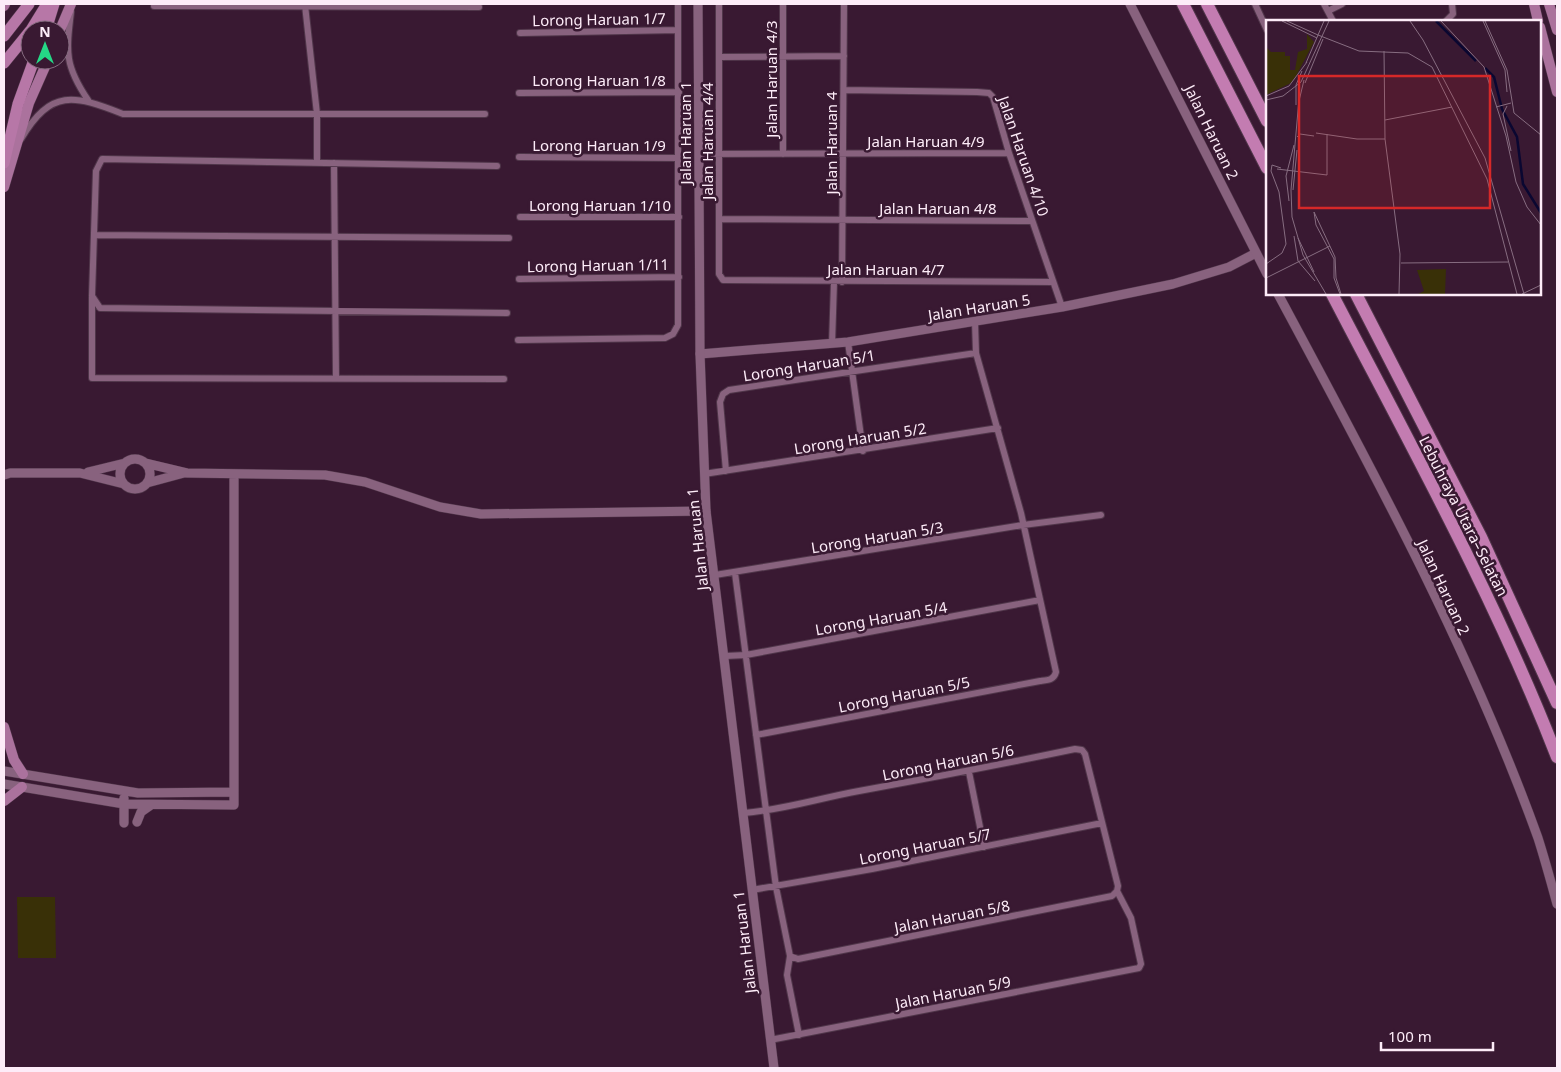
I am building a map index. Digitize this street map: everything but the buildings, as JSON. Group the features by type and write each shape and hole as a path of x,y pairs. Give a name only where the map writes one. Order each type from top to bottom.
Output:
{"highway":[{"path":"7,32 29,4"},
{"path":"37,20 47,4"},
{"path":"49,20 54,4"},
{"path":"1183,4 1266,166"},
{"path":"1207,4 1266,119"},
{"path":"4,63 20,44"},
{"path":"4,163 18,104 30,70"},
{"name":"Lebuhraya Utara–Selatan","path":"1333,295 1462,544 1520,666 1557,757"},
{"name":"Lebuhraya Utara–Selatan","path":"1357,295 1481,537 1557,703"}],"main road":[{"path":"64,20 71,4"},
{"path":"1534,4 1538,20"},
{"path":"1549,4 1557,30"},
{"path":"1541,31 1557,92"},
{"path":"4,187 29,103 44,70"},
{"path":"4,727 14,760 23,774"},
{"path":"4,801 22,787"}],"street":[{"path":"71,4 67,46 70,67 74,80 88,100"},
{"path":"518,340 665,338 673,334 678,324 678,4"},
{"name":"Jalan Haruan 1","path":"698,4 700,354 706,511 774,1068"},
{"name":"Jalan Haruan 4/4","path":"719,4 720,278"},
{"name":"Jalan Haruan 4/3","path":"783,4 783,154"},
{"name":"Jalan Haruan 4","path":"842,282 844,221 844,4"},
{"name":"Jalan Haruan 2","path":"1130,4 1266,272"},
{"path":"1255,4 1266,28"},
{"path":"1324,4 1332,20"},
{"path":"1328,11 1342,4"},
{"path":"1447,20 1453,14 1452,4"},
{"path":"306,5 318,114 317,163"},
{"path":"154,6 479,7"},
{"name":"Lorong Haruan 1/7","path":"520,33 678,30"},
{"path":"719,57 844,56"},
{"name":"Jalan Haruan 4/10","path":"844,90 989,93 995,102 1009,154 1062,308"},
{"name":"Lorong Haruan 1/8","path":"518,93 679,92"},
{"path":"15,149 32,120 55,103 70,99 88,100 123,114 485,114"},
{"name":"Jalan Haruan 4/9","path":"699,154 1009,154"},
{"name":"Lorong Haruan 1/9","path":"519,157 679,158"},
{"path":"496,166 102,159 96,171 92,296 92,378 504,379"},
{"path":"334,163 336,378"},
{"name":"Lorong Haruan 1/10","path":"520,218 679,217"},
{"name":"Jalan Haruan 4/8","path":"719,220 1032,221"},
{"path":"94,235 508,238"},
{"name":"Jalan Haruan 5","path":"700,354 848,342 1062,308 1173,284 1229,267 1256,253"},
{"name":"Lorong Haruan 1/11","path":"518,279 678,277"},
{"name":"Jalan Haruan 4/7","path":"720,278 728,281 1053,282"},
{"path":"832,344 834,282"},
{"name":"Jalan Haruan 2","path":"1279,295 1410,546 1490,717 1538,839 1557,904"},
{"path":"92,296 100,308 506,313"},
{"path":"975,322 976,353 998,428 1040,600"},
{"path":"848,342 863,451"},
{"name":"Lorong Haruan 5/1","path":"726,471 720,402 723,394 729,390 976,353"},
{"name":"Lorong Haruan 5/2","path":"704,474 863,451 998,428"},
{"path":"6,473 80,473 125,464 133,460 187,473 347,477 440,507 481,514 706,511"},
{"path":"145,463 150,470 147,483"},
{"path":"124,484 120,475 125,464"},
{"path":"80,473 124,484 136,489 147,483 187,473"},
{"path":"4,784 124,804 234,805 234,475"},
{"name":"Lorong Haruan 5/3","path":"715,575 1023,525 1101,515"},
{"path":"735,573 776,887 790,956 787,975 799,1035"},
{"name":"Lorong Haruan 5/4","path":"725,656 746,655 1040,600"},
{"name":"Lorong Haruan 5/5","path":"756,735 1053,678 1055,676 1040,600"},
{"name":"Lorong Haruan 5/6","path":"744,813 766,811 858,791 969,772 1075,749 1082,750 1085,754 1102,823"},
{"path":"4,770 124,792 234,792"},
{"path":"969,772 984,847"},
{"path":"107,800 116,808 124,823 124,792"},
{"path":"137,804 138,793"},
{"path":"137,822 141,812 151,804"},
{"path":"1102,823 1118,886 1117,891"},
{"name":"Lorong Haruan 5/7","path":"752,890 776,887 1102,823"},
{"name":"Jalan Haruan 5/8","path":"790,956 798,959 1112,896 1117,891"},
{"name":"Jalan Haruan 5/9","path":"770,1040 1141,966 1131,918 1117,891"}],"shaded area":[{"path":"17,897 55,897 56,958 18,958"}]}
